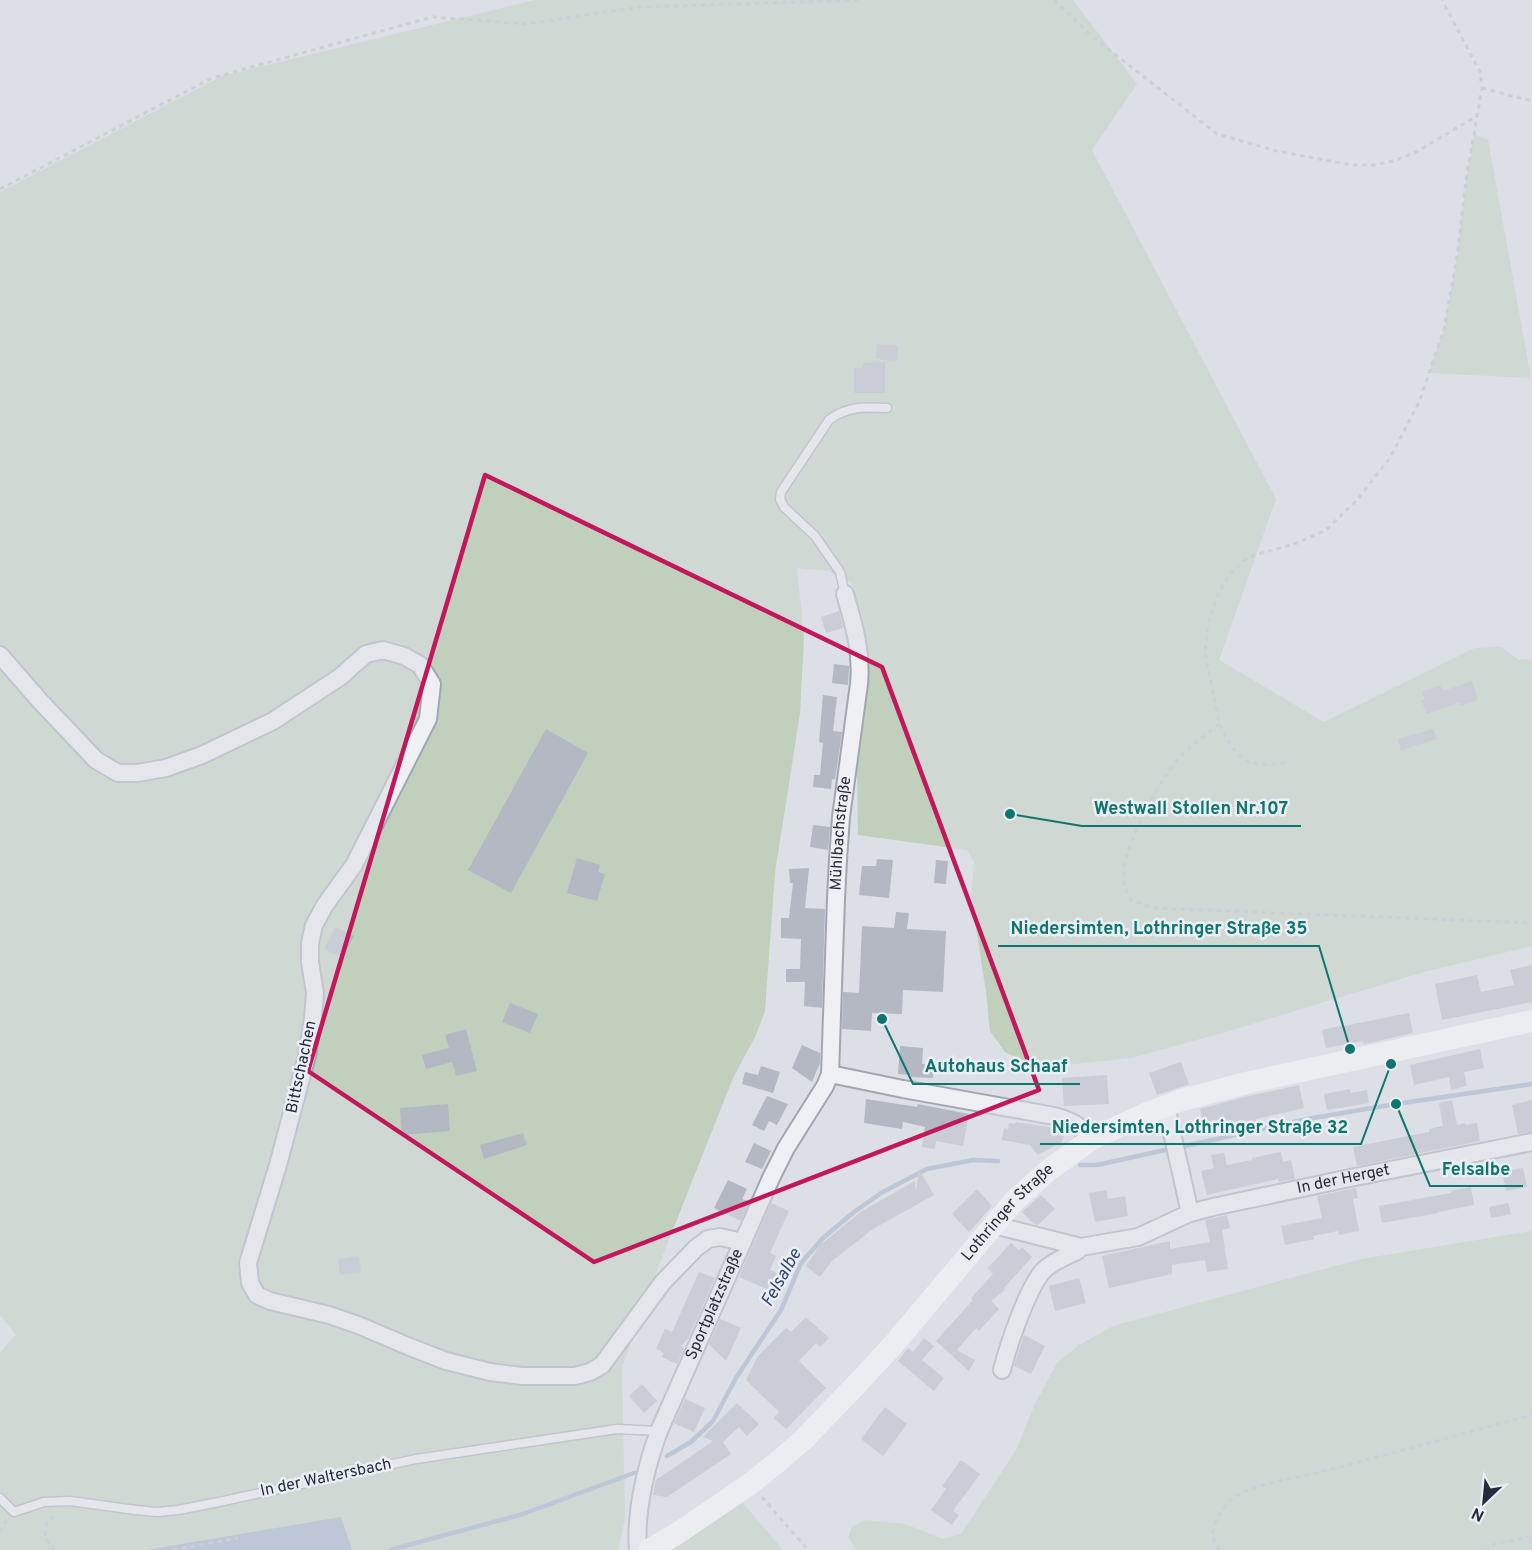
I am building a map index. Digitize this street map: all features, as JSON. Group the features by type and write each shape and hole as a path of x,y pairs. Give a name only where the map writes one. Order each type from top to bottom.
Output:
{"main road":[{"name":"Lothringer Straße","path":"649,1550 750,1484 803,1440 893,1345 1030,1185 1092,1139 1166,1106 1246,1083 1532,1021"}],"street":[{"name":"Mühlbachstraße","path":"830,1074 840,838 861,663 845,594"},
{"name":"Bittschachen","path":"0,655 96,760 118,773 137,773 166,768 202,755 273,721 340,677 366,654 383,650 404,656 420,665 432,684 428,720 354,865 325,905 314,925 310,943 310,962 315,993 307,1056 278,1165 248,1263 250,1283 257,1295 270,1301 358,1324 446,1361 489,1372 522,1376 575,1376 590,1372 602,1365 663,1282 696,1248 708,1239 720,1237 743,1242"},
{"path":"830,1074 1054,1116 1080,1127 1092,1139"},
{"name":"Sportplatzstraße","path":"638,1550 637,1538 643,1489 659,1431 786,1148 825,1086 830,1074"},
{"path":"1166,1106 1190,1213"},
{"name":"In der Herget","path":"994,1225 1081,1247 1138,1237 1190,1213 1532,1142"},
{"name":"In der Herget","path":"1002,1370 1024,1307 1042,1272 1081,1247"}],"lane":[{"name":"Mühlbachstraße","path":"845,594 840,572 815,536 784,507 780,499 781,492 829,420 839,412 870,407 887,408"},
{"name":"In der Waltersbach","path":"0,1498 14,1512 44,1502 70,1501 157,1512 178,1510 416,1459 617,1429 659,1431"}],"path":[{"path":"0,189 212,78 432,18 526,24 640,7 861,0"},
{"path":"1054,0 1093,37 1217,134 1277,151 1351,165 1375,165 1393,161 1437,142 1477,116"},
{"path":"1284,763 1262,765 1245,761 1230,745 1220,723 1205,652 1208,624 1218,594 1229,575 1248,557 1297,543 1326,530 1357,500 1390,458 1419,402 1444,330 1482,87 1480,72 1442,0"},
{"path":"1482,87 1532,99"},
{"path":"1220,723 1178,759 1154,793 1134,835 1124,865 1124,883 1131,900 1153,908 1532,923"},
{"path":"1219,1550 1213,1538 1218,1517 1233,1498 1257,1487 1532,1415"},
{"path":"750,1484 808,1550"},
{"path":"55,1550 45,1538 46,1525 70,1501"},
{"path":"1485,1550 1495,1544 1532,1536"},
{"path":"172,1550 238,1538"}],"highlighted area":[{"path":"485,475 882,667 1039,1090 594,1262 308,1071"}],"green space":[{"path":"535,0 1073,0 1137,84 1092,150 1276,499 1219,660 1324,722 1475,648 1501,647 1519,660 1532,659 1532,946 1424,972 1131,1058 1075,1064 1022,1060 1005,1052 990,1031 971,896 974,862 967,850 858,835 857,770 868,657 862,616 851,582 828,571 797,568 804,638 800,713 775,873 765,1011 756,1035 733,1078 661,1260 622,1368 625,1519 618,1550 0,1550 0,1352 16,1335 0,1315 0,192 222,76"},
{"path":"1474,134 1488,140 1531,378 1429,373 1444,330 1457,257"},
{"path":"1532,1231 1532,1550 856,1550 848,1537 852,1527 865,1520 905,1524 943,1539 961,1534 1016,1450 1035,1404 1057,1363 1079,1345 1113,1326 1361,1259"},
{"path":"743,1503 783,1550 665,1550"}],"water":[{"path":"341,1517 352,1550 146,1550"}],"building":[{"path":"877,344 898,346 897,361 876,359"},
{"path":"885,362 885,393 854,393 854,368 863,368 863,363"},
{"path":"839,611 843,628 826,633 821,617"},
{"path":"834,664 849,666 848,685 832,683"},
{"path":"1472,681 1478,700 1461,706 1460,702 1427,714 1421,700 1425,699 1422,692 1440,685 1443,691"},
{"path":"823,695 837,697 833,731 842,732 835,780 832,779 831,789 813,787 814,775 820,775 823,743 819,742"},
{"path":"546,729 588,753 511,893 468,870"},
{"path":"1433,729 1437,739 1401,750 1398,739"},
{"path":"813,825 830,827 828,850 810,847"},
{"path":"577,858 600,865 598,872 605,874 597,901 567,893"},
{"path":"877,859 893,860 889,898 859,895 862,866 876,866"},
{"path":"936,860 948,861 946,884 934,883"},
{"path":"809,868 805,908 825,909 822,1008 804,1006 805,982 786,982 786,969 800,969 801,939 781,938 781,918 789,918 793,883 790,883 789,869"},
{"path":"896,912 909,913 907,929 946,931 943,992 903,990 902,1014 872,1013 871,1031 842,1029 843,992 859,993 862,926 894,928"},
{"path":"335,927 354,936 343,958 324,949"},
{"path":"1532,965 1532,1002 1442,1020 1435,984 1477,975 1481,992 1514,985 1510,970"},
{"path":"510,1003 538,1014 530,1033 502,1022"},
{"path":"1409,1013 1413,1033 1364,1044 1363,1041 1326,1048 1322,1030"},
{"path":"466,1029 477,1071 456,1076 452,1062 426,1069 422,1055 449,1048 445,1035"},
{"path":"802,1045 820,1053 820,1063 812,1082 792,1068"},
{"path":"900,1046 923,1048 922,1064 933,1065 933,1078 898,1074"},
{"path":"1480,1049 1484,1068 1464,1072 1467,1086 1451,1090 1449,1077 1414,1085 1410,1065"},
{"path":"1181,1062 1189,1084 1157,1095 1149,1073"},
{"path":"761,1066 780,1072 773,1093 742,1084 745,1072 758,1075"},
{"path":"1107,1075 1109,1104 1064,1106 1062,1078"},
{"path":"1299,1085 1304,1108 1256,1119 1257,1126 1245,1129 1244,1124 1206,1133 1200,1109"},
{"path":"1350,1089 1351,1093 1367,1090 1369,1103 1327,1110 1324,1094"},
{"path":"767,1096 788,1104 777,1125 769,1121 764,1131 752,1125"},
{"path":"866,1099 917,1107 918,1104 969,1114 963,1146 936,1141 935,1149 922,1147 925,1127 903,1122 902,1129 864,1123"},
{"path":"1452,1100 1457,1125 1477,1123 1480,1141 1357,1166 1353,1147 1429,1132 1429,1129 1443,1126 1439,1103"},
{"path":"1532,1100 1532,1132 1518,1134 1512,1105"},
{"path":"448,1104 450,1131 402,1135 400,1108"},
{"path":"1016,1122 1063,1130 1062,1142 1038,1155 1030,1145 1002,1140 1004,1128 1008,1129 1009,1123 1015,1124"},
{"path":"523,1133 527,1145 484,1159 480,1145"},
{"path":"754,1143 771,1151 762,1169 745,1162"},
{"path":"1281,1152 1283,1162 1291,1160 1295,1179 1279,1182 1278,1179 1207,1195 1201,1171 1214,1168 1211,1155 1224,1153 1227,1165"},
{"path":"1523,1168 1527,1187 1506,1191 1502,1172"},
{"path":"919,1169 934,1195 873,1229 832,1261 820,1277 806,1266 819,1246 862,1211 915,1181 916,1193"},
{"path":"728,1180 747,1189 742,1199 749,1202 741,1221 714,1208"},
{"path":"1471,1187 1474,1205 1382,1223 1379,1206 1451,1193 1451,1191"},
{"path":"1356,1188 1358,1198 1353,1199 1359,1231 1339,1235 1338,1231 1285,1245 1281,1226 1322,1218 1317,1196"},
{"path":"977,1189 992,1206 969,1232 952,1214"},
{"path":"1106,1190 1108,1199 1125,1196 1128,1216 1095,1222 1089,1193"},
{"path":"1041,1195 1055,1209 1038,1225 1022,1212"},
{"path":"771,1203 789,1211 770,1253 776,1256 770,1270 779,1274 771,1291 739,1277"},
{"path":"1508,1203 1511,1214 1491,1218 1489,1207"},
{"path":"1227,1215 1230,1228 1222,1230 1228,1269 1207,1272 1205,1260 1172,1265 1172,1274 1109,1288 1102,1256 1170,1241 1170,1249 1210,1242 1205,1220"},
{"path":"1011,1243 1019,1250 1022,1247 1032,1257 1004,1288 1005,1290 991,1301 999,1309 979,1331 976,1328 957,1350 975,1360 969,1371 936,1341 993,1274 988,1268"},
{"path":"359,1256 361,1273 340,1275 338,1259"},
{"path":"699,1272 715,1278 688,1339 681,1346 684,1349 677,1364 662,1357 664,1353 656,1349 665,1329 672,1332"},
{"path":"1079,1278 1086,1303 1055,1311 1049,1286"},
{"path":"806,1317 829,1338 820,1347 816,1343 799,1361 826,1388 786,1429 774,1418 779,1412 746,1380 758,1356 786,1328 791,1332"},
{"path":"720,1319 741,1328 726,1361 709,1344"},
{"path":"1024,1335 1045,1346 1031,1374 1014,1366"},
{"path":"924,1338 934,1346 922,1360 944,1378 934,1391 898,1361 908,1348 913,1352"},
{"path":"642,1384 657,1401 644,1413 629,1396"},
{"path":"685,1399 705,1408 694,1432 674,1423"},
{"path":"737,1403 759,1424 747,1436 739,1427 723,1442 731,1454 667,1497 653,1495 656,1480 713,1441 703,1437"},
{"path":"885,1407 907,1424 883,1456 861,1439"},
{"path":"961,1460 980,1474 953,1511 959,1515 952,1525 931,1510 946,1489 942,1486"}],"waterway":[{"name":"Felsalbe","path":"1185,1146 1307,1119 1532,1084"},
{"name":"Felsalbe","path":"1080,1165 1097,1165 1170,1149"},
{"name":"Felsalbe","path":"667,1456 691,1442 713,1421 736,1378 781,1310 801,1263 823,1238 881,1193 927,1169 973,1160 998,1161"},
{"name":"Felsalbe","path":"390,1550 523,1514 634,1473"}],"place":[{"name":"Westwall Stollen Nr.107","path":"1010,814"},
{"name":"Autohaus Schaaf","path":"882,1019"},
{"name":"Niedersimten, Lothringer Straße 35","path":"1350,1049"},
{"name":"Niedersimten, Lothringer Straße 32","path":"1391,1064"},
{"name":"Felsalbe","path":"1396,1104"}]}
